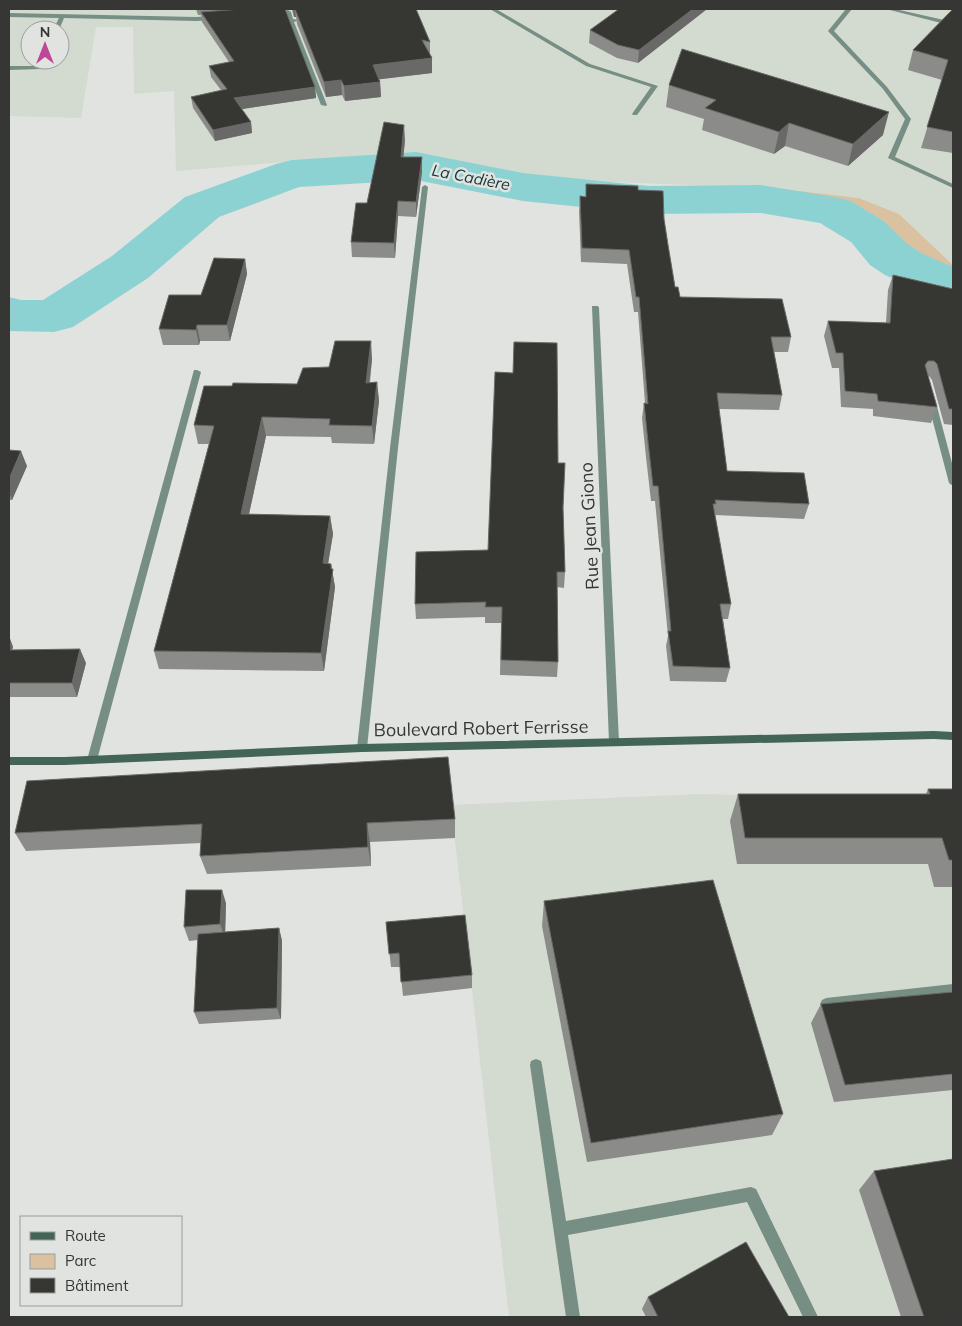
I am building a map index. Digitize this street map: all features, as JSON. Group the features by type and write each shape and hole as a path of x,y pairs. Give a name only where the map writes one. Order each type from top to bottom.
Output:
{"main road":[{"name":"Boulevard Robert Ferrisse","path":"9,761 92,760 362,748 953,736"}],"street":[{"path":"493,9 588,66 655,86 636,114"},
{"path":"849,9 831,31 885,88 908,119 891,158 953,186"},
{"path":"889,9 953,24"},
{"path":"269,13 288,12 324,105"},
{"path":"9,15 62,18 196,20 224,17"},
{"path":"291,21 301,20"},
{"path":"362,748 394,448 425,187"},
{"name":"Rue Jean Giono","path":"595,308 614,742"},
{"path":"92,760 196,372"},
{"path":"929,390 953,483"},
{"path":"826,1004 953,990"},
{"path":"536,1065 573,1317"},
{"path":"560,1229 751,1194 811,1317"}],"shaded area":[{"path":"9,9 953,9 953,265 899,214 859,198 774,188 530,179 395,153 176,171 174,91 134,94 133,27 96,27 81,118 9,116"},
{"path":"697,794 953,799 953,1317 509,1317 451,805"}],"green space":[{"path":"774,188 859,198 899,214 953,265 953,300 887,273 847,223"}],"building":[{"path":"242,9 285,9 315,87 234,98 251,122 213,130 191,97 227,89 209,66 234,61 201,12"},
{"path":"295,9 416,9 430,42 422,40 432,58 373,65 380,82 344,86 341,80 324,82"},
{"path":"619,9 693,9 639,50 618,45 590,30"},
{"path":"953,9 953,132 927,127 948,60 913,50"},
{"path":"682,49 889,112 853,144 789,123 779,132 705,108 716,100 669,85"},
{"path":"384,122 404,125 401,157 422,157 416,202 398,201 394,243 351,242 356,203 367,203"},
{"path":"586,184 638,186 638,190 663,191 664,219 668,245 675,287 678,287 680,297 782,299 791,337 771,337 782,395 717,393 727,471 804,473 809,504 715,500 716,504 713,504 731,604 720,604 730,668 673,666 668,631 671,631 658,486 653,486 644,403 648,404 639,297 636,297 629,250 582,248 580,196 586,197"},
{"path":"214,258 245,259 227,325 197,325 196,330 159,329 169,295 201,295"},
{"path":"893,275 953,289 953,409 949,409 937,364 934,361 928,361 925,365 937,407 878,401 877,394 845,391 843,353 836,353 828,321 890,323"},
{"path":"335,341 371,341 366,383 377,382 372,426 329,425 330,419 262,417 241,514 330,516 323,563 331,564 331,569 333,569 321,653 154,651 214,426 194,425 204,386 232,386 233,383 297,384 303,368 329,367"},
{"path":"514,342 557,343 558,463 565,463 563,508 565,572 557,572 558,662 501,660 502,607 485,607 486,602 415,604 416,552 488,550 495,372 513,373"},
{"path":"9,450 21,451 9,479"},
{"path":"80,649 72,683 9,683 9,650"},
{"path":"448,757 455,819 367,823 368,847 200,856 202,824 15,833 27,781"},
{"path":"928,789 953,789 953,860 949,860 942,838 745,838 738,794 930,794"},
{"path":"713,880 783,1114 591,1143 544,901"},
{"path":"186,890 222,890 220,924 184,927"},
{"path":"465,915 472,975 401,982 399,953 389,954 386,922"},
{"path":"279,928 277,1008 194,1012 198,934"},
{"path":"953,992 953,1074 845,1085 821,1004"},
{"path":"953,1159 953,1317 924,1317 874,1171"},
{"path":"746,1242 789,1317 658,1317 648,1297"}],"waterway":[{"name":"La Cadière","path":"9,313 11,316 54,316 130,267 202,207 292,174 416,166 523,187 649,200 761,199 834,211 868,232 888,254 903,264 953,286"}]}
